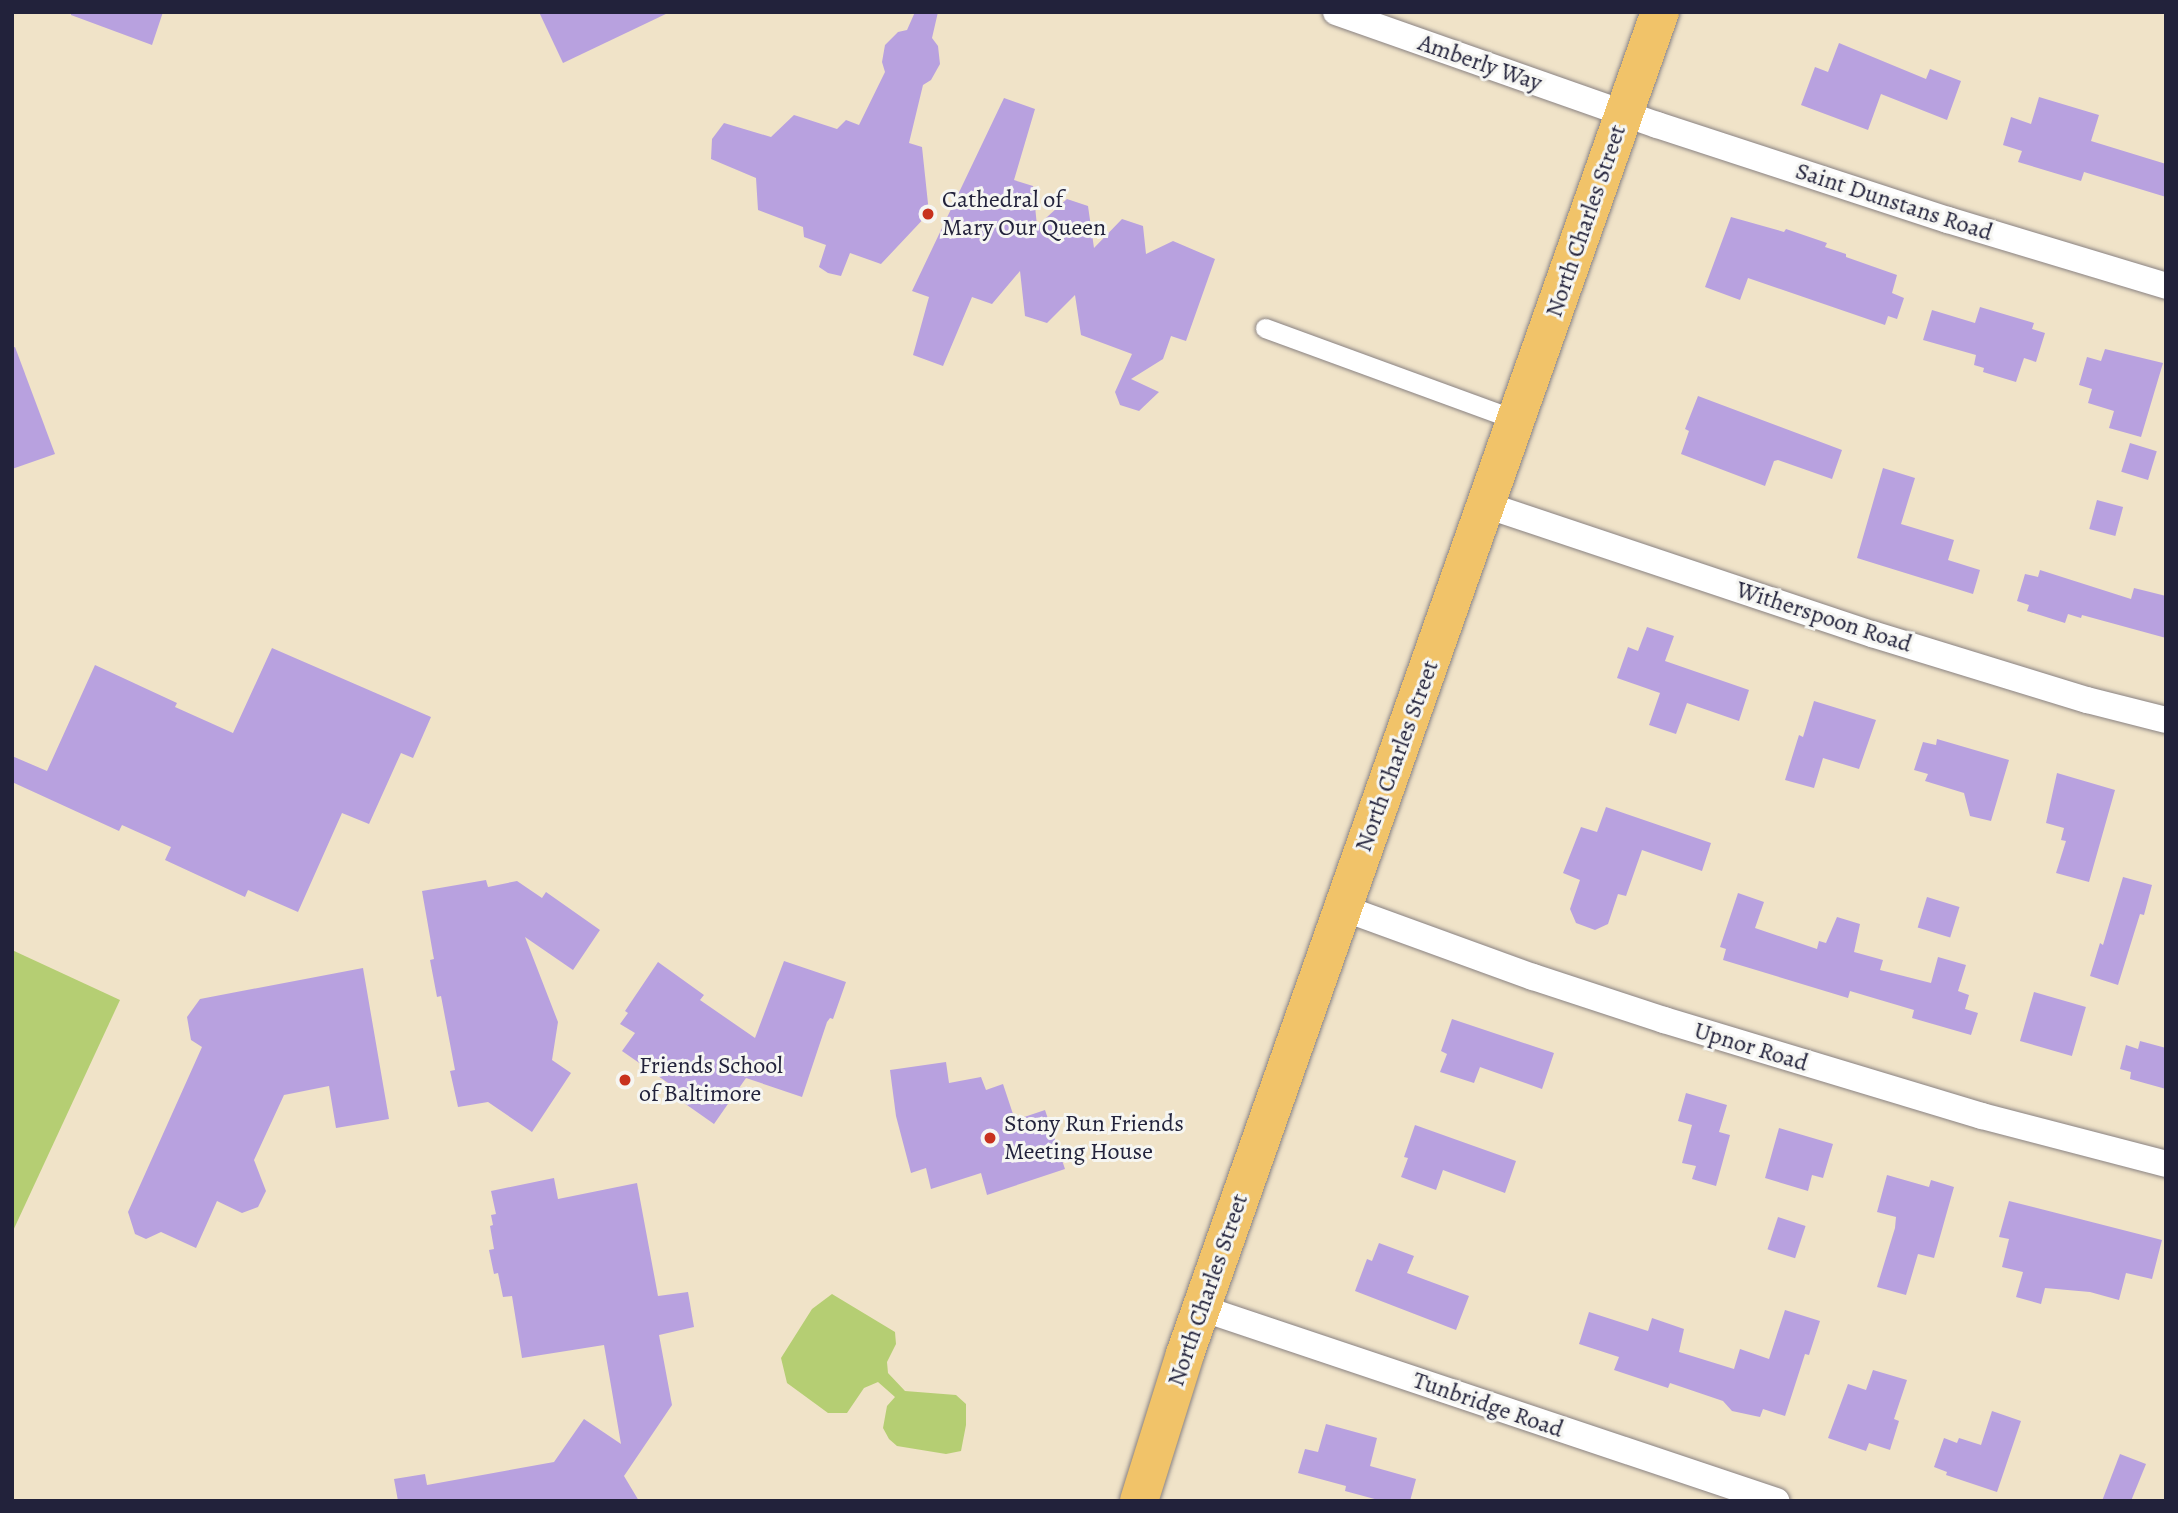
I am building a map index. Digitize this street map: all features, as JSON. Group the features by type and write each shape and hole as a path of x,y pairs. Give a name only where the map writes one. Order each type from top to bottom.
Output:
{"main road":[{"name":"North Charles Street","path":"1139,1501 1201,1308 1660,12"}],"street":[{"name":"Amberly Way","path":"1336,12 1624,114"},
{"name":"Saint Dunstans Road","path":"1624,114 1948,220 2166,286"},
{"path":"1265,328 1517,420"},
{"name":"Witherspoon Road","path":"1486,505 1872,634 2087,700 2166,720"},
{"name":"Upnor Road","path":"1343,908 1534,977 1689,1028 1969,1112 2166,1164"},
{"name":"Tunbridge Road","path":"1201,1308 1776,1501"}],"green space":[{"path":"12,950 120,1000 12,1233"},
{"path":"832,1294 895,1332 896,1344 887,1362 888,1373 905,1391 956,1395 966,1404 966,1425 961,1451 946,1454 897,1446 883,1428 887,1406 895,1397 878,1382 864,1388 847,1413 828,1413 787,1383 781,1358 812,1309"}],"building":[{"path":"71,12 163,12 152,45 71,15"},
{"path":"539,12 670,12 563,63"},
{"path":"915,12 938,12 932,38 938,46 940,64 931,80 923,85 909,143 922,147 929,213 881,264 850,253 841,276 828,273 819,267 826,245 804,237 803,227 758,210 756,178 711,159 712,139 724,123 771,137 794,115 837,129 846,120 859,125 885,72 882,62 885,45 898,32 907,30"},
{"path":"1839,43 1926,79 1930,69 1961,81 1947,120 1881,94 1868,130 1801,105 1815,67 1828,72"},
{"path":"2039,97 2099,115 2091,141 2166,164 2166,197 2084,172 2081,181 2018,162 2022,151 2003,145 2011,117 2031,124"},
{"path":"1004,98 1035,109 1014,180 1033,186 1037,226 1067,199 1088,206 1094,248 1122,219 1143,226 1146,254 1173,241 1215,259 1186,341 1171,336 1163,359 1131,379 1159,392 1139,411 1120,405 1115,392 1132,354 1081,335 1075,295 1047,323 1025,316 1020,271 992,304 972,297 943,366 913,355 929,297 912,291"},
{"path":"1731,217 1784,232 1786,229 1827,243 1825,247 1846,254 1846,257 1897,275 1892,293 1904,298 1897,319 1888,316 1885,325 1748,278 1740,300 1705,287"},
{"path":"1980,307 2034,323 2032,329 2045,333 2036,362 2024,358 2016,382 1983,372 1984,368 1974,365 1976,355 1923,340 1932,310 1975,323"},
{"path":"15,347 55,454 12,469 12,348"},
{"path":"2105,349 2163,363 2141,437 2109,428 2114,411 2088,403 2092,389 2079,385 2087,357 2101,361"},
{"path":"1698,396 1842,450 1832,479 1778,460 1774,461 1765,486 1681,454 1689,431 1685,429"},
{"path":"2130,443 2157,451 2148,480 2121,472"},
{"path":"1883,468 1915,478 1901,524 1954,540 1948,560 1980,570 1973,594 1857,558"},
{"path":"2097,500 2123,507 2115,536 2089,529"},
{"path":"2040,570 2131,599 2134,588 2166,596 2166,638 2082,615 2081,618 2068,614 2065,623 2027,611 2029,605 2017,601 2025,574 2038,577"},
{"path":"1647,627 1674,636 1665,661 1749,690 1739,721 1687,703 1676,734 1649,725 1660,693 1617,678 1628,647 1638,651"},
{"path":"272,648 431,717 413,758 401,753 369,824 342,813 298,912 248,890 245,897 165,860 171,847 122,825 119,831 12,782 12,756 47,771 95,665 177,703 175,707 233,733"},
{"path":"1814,701 1876,720 1859,769 1823,758 1814,788 1785,780 1799,735 1803,737"},
{"path":"1937,739 2009,760 1991,821 1970,816 1964,793 1925,781 1928,774 1914,770 1923,742 1936,745"},
{"path":"2057,773 2115,790 2089,882 2056,873 2066,841 2061,840 2064,828 2046,823"},
{"path":"1606,807 1711,843 1702,871 1642,850 1626,896 1618,894 1608,924 1595,930 1576,923 1570,909 1580,880 1563,873 1581,827 1597,832"},
{"path":"2123,877 2152,885 2118,985 2090,976 2100,943 2103,945"},
{"path":"486,880 488,887 517,881 542,898 546,892 600,930 573,970 525,937 558,1022 552,1060 571,1073 532,1132 488,1102 458,1107 450,1071 455,1070 441,996 437,997 430,960 434,959 422,891"},
{"path":"1738,893 1764,902 1755,928 1817,949 1819,941 1826,943 1837,917 1860,924 1854,952 1883,960 1880,970 1931,983 1938,957 1966,965 1958,991 1969,995 1965,1009 1978,1013 1971,1035 1912,1018 1914,1010 1850,991 1848,998 1723,960 1726,949 1720,947"},
{"path":"1927,897 1960,907 1950,938 1918,928"},
{"path":"784,961 846,982 833,1019 830,1018 827,1022 802,1097 746,1078 714,1124 667,1091 671,1085 622,1051 635,1033 620,1024 628,1013 625,1011 658,962 704,995 700,1000 755,1038"},
{"path":"363,968 389,1119 336,1128 329,1086 284,1095 254,1160 266,1191 258,1207 242,1213 217,1201 196,1248 161,1232 146,1239 135,1234 128,1212 202,1047 191,1040 187,1017 200,999"},
{"path":"2034,992 2086,1007 2072,1056 2020,1041"},
{"path":"1452,1019 1554,1053 1542,1089 1480,1067 1474,1083 1440,1072 1447,1054 1441,1051"},
{"path":"2140,1041 2166,1048 2166,1089 2130,1079 2131,1072 2120,1069 2126,1045 2138,1049"},
{"path":"946,1062 949,1083 981,1077 986,1090 1003,1084 1015,1120 1045,1110 1065,1169 987,1195 981,1173 931,1189 926,1168 911,1173 896,1116 890,1070"},
{"path":"1686,1093 1727,1105 1719,1132 1730,1135 1716,1186 1692,1179 1696,1166 1682,1163 1692,1125 1678,1121"},
{"path":"1415,1125 1516,1161 1505,1193 1443,1170 1436,1190 1401,1177 1408,1158 1404,1157"},
{"path":"1779,1128 1833,1144 1823,1178 1812,1175 1808,1191 1765,1178"},
{"path":"1887,1175 1929,1187 1931,1180 1954,1187 1934,1258 1918,1254 1906,1295 1877,1287 1896,1217 1877,1212"},
{"path":"554,1178 558,1199 637,1183 658,1296 688,1292 694,1327 659,1335 672,1405 624,1476 639,1501 398,1501 394,1479 425,1474 427,1485 554,1462 584,1419 621,1444 604,1345 522,1358 512,1296 503,1297 498,1273 494,1274 489,1250 494,1249 491,1215 496,1214 491,1191"},
{"path":"2009,1201 2162,1240 2152,1279 2126,1273 2119,1300 2090,1292 2045,1288 2041,1304 2016,1297 2023,1272 2002,1267 2009,1239 1999,1237"},
{"path":"1778,1217 1806,1226 1795,1258 1767,1249"},
{"path":"1379,1243 1414,1256 1407,1273 1469,1296 1456,1330 1355,1291 1367,1259 1372,1261"},
{"path":"1785,1310 1820,1321 1809,1355 1805,1354 1785,1416 1763,1409 1760,1417 1732,1411 1723,1401 1670,1383 1668,1388 1614,1370 1619,1357 1579,1344 1589,1312 1648,1331 1652,1318 1684,1329 1679,1352 1734,1369 1740,1349 1769,1359"},
{"path":"1873,1370 1907,1380 1894,1419 1899,1421 1890,1450 1869,1443 1866,1451 1828,1438 1848,1384 1866,1390"},
{"path":"1992,1411 2021,1421 1997,1492 1946,1475 1947,1472 1934,1467 1944,1438 1957,1443 1959,1438 1981,1445"},
{"path":"1326,1424 1377,1438 1370,1466 1416,1479 1410,1501 1382,1501 1345,1491 1346,1486 1298,1473 1305,1449 1318,1452"},
{"path":"2120,1454 2146,1464 2131,1501 2102,1501"}],"place":[{"name":"Cathedral of Mary Our Queen","path":"928,214"},
{"name":"Friends School of Baltimore","path":"625,1080"},
{"name":"Stony Run Friends Meeting House","path":"990,1138"}]}
